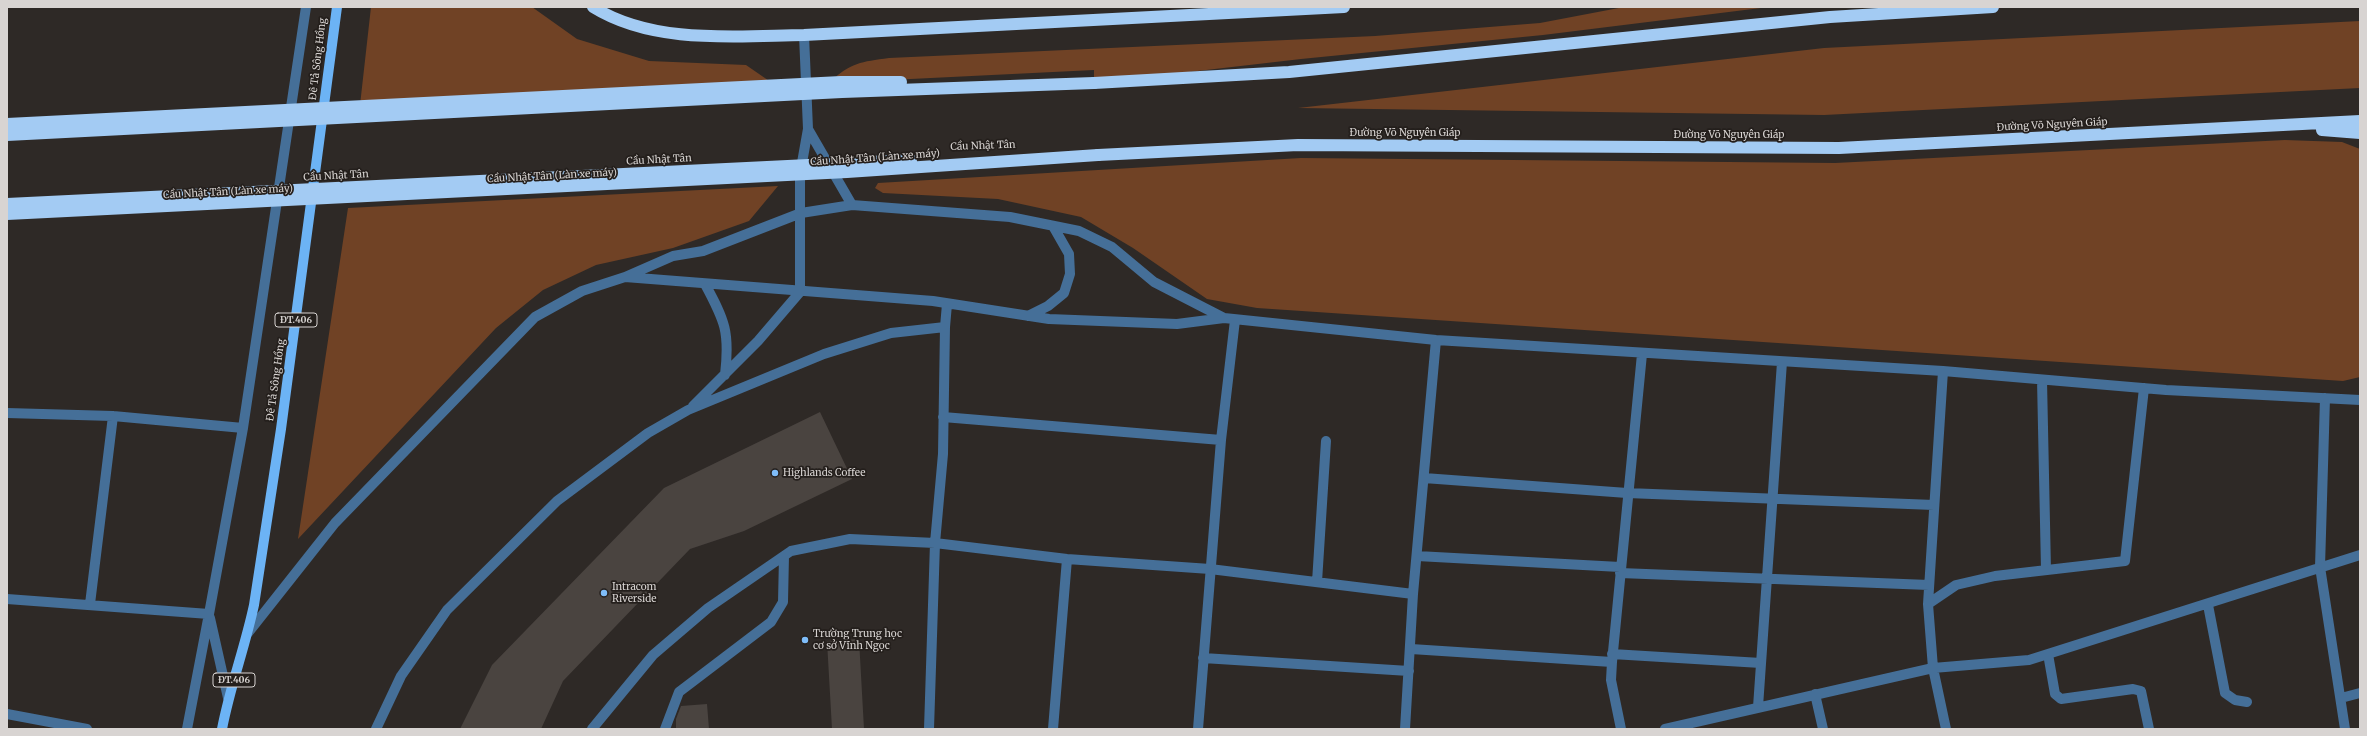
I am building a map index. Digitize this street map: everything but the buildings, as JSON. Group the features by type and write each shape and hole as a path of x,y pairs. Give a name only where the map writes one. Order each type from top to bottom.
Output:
{"highway":[{"path":"592,7 604,14 651,29 697,35 804,35 1344,7"},
{"path":"1955,9 1974,7"},
{"path":"7,135 842,92 1094,83 1290,72 1830,17 1993,7"},
{"path":"7,124 842,82 1094,83"},
{"name":"Đường Võ Nguyên Giáp","path":"1098,155 1298,145 1839,148 2360,121"},
{"path":"2243,127 2360,133"},
{"name":"Cầu Nhật Tân","path":"7,204 846,162 1098,155"},
{"name":"Cầu Nhật Tân (Làn xe máy)","path":"7,214 846,172 1098,155"}],"main road":[{"name":"Đê Tả Sông Hồng","path":"222,728 228,698 248,633 281,429 337,7"}],"street":[{"path":"186,729 209,614 243,428 306,7"},
{"path":"688,410 758,341 800,292 800,174 808,129 804,35"},
{"path":"808,129 852,205"},
{"path":"248,633 335,523 535,317 582,291 625,277 673,256 703,251 801,213 852,205 1010,217 1079,231 1112,247 1154,282 1224,318 1235,320 1436,340 1642,354 1943,371 2144,388 2360,400"},
{"path":"1028,316 1048,306 1064,293 1070,274 1069,254 1053,226"},
{"path":"625,277 947,304 1049,319 1177,324 1224,318"},
{"path":"705,284 723,316 728,347 725,374"},
{"path":"929,729 935,543 943,454 945,327 947,304"},
{"path":"1198,729 1221,440 1235,320"},
{"path":"376,729 401,676 446,610 558,501 648,433 688,410 824,354 891,333 945,327"},
{"path":"1405,729 1411,649 1413,594 1436,340"},
{"path":"1621,729 1611,680 1612,658 1642,354"},
{"path":"1758,707 1782,362"},
{"path":"1943,371 1928,585 1928,604 1933,668 1946,729"},
{"path":"2042,380 2046,570"},
{"path":"1928,604 1956,585 1996,576 2126,561 2144,388"},
{"path":"2325,398 2320,567 2345,729"},
{"path":"7,413 113,416 243,428"},
{"path":"90,604 113,416"},
{"path":"943,417 1221,440"},
{"path":"1317,582 1326,441"},
{"path":"1424,478 1627,494 1934,505"},
{"path":"592,729 653,655 708,608 791,551 850,539 935,543 1067,559 1210,569 1413,594"},
{"path":"1665,729 1933,668 2029,660 2208,605 2360,555"},
{"path":"665,729 679,692 771,622 783,602 784,556"},
{"path":"1417,556 1620,570 1928,585"},
{"path":"1053,729 1067,559"},
{"path":"7,599 209,614"},
{"path":"2208,605 2225,693 2235,700 2247,702"},
{"path":"209,614 228,698"},
{"path":"1411,649 1612,658 1761,662"},
{"path":"2048,654 2055,694 2061,699 2133,689 2141,691 2149,729"},
{"path":"1203,658 1409,671"},
{"path":"2341,698 2360,693"},
{"path":"1815,694 1823,729"},
{"path":"7,714 87,729"}],"shaded area":[{"path":"371,7 532,7 577,39 649,61 746,65 775,85 360,105"},
{"path":"1624,7 1769,7 1543,35 1301,59 1094,83 1094,70 829,83 844,71 857,64 889,58 1375,36 1540,23"},
{"path":"2360,21 2360,88 1824,115 1298,108 1824,48"},
{"path":"2285,140 2342,142 2360,149 2360,377 2343,381 1257,308 1207,299 1133,248 1081,217 998,199 883,193 875,188 878,183 1301,158 1835,163"},
{"path":"778,186 749,221 673,248 596,265 543,290 496,328 298,539 348,208"}],"place":[{"name":"Highlands Coffee","path":"775,473"},
{"name":"Intracom Riverside","path":"604,593"},
{"name":"Trường Trung học cơ sở Vĩnh Ngọc","path":"805,640"}]}
